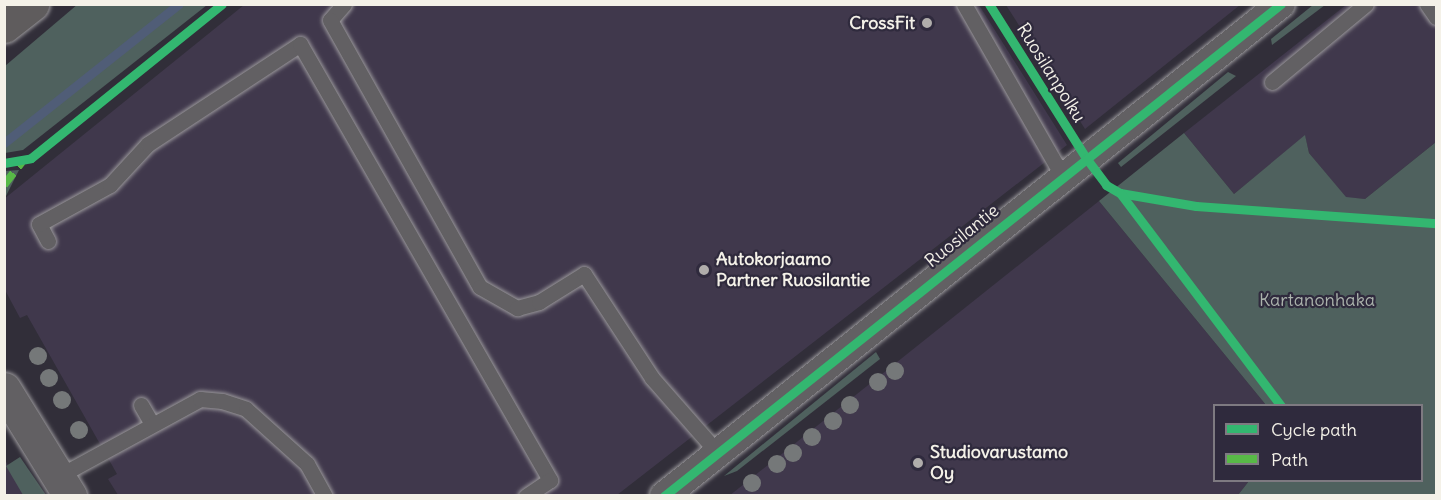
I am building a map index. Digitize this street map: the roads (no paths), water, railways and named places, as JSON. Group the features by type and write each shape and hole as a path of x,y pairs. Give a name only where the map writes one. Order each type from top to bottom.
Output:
{"main road":[{"path":"4,26 32,4"}],"street":[{"name":"Ruosilantie","path":"664,495 1281,4"},
{"path":"4,389 64,486"}],"lane":[{"path":"344,4 330,20 480,287 517,308 539,302 584,274 652,378 718,453"},
{"path":"964,4 1063,177"},
{"path":"1272,82 1366,4"},
{"path":"1427,4 1437,17"},
{"path":"48,241 39,224 110,184 148,144 300,44 550,480 526,495"},
{"path":"64,486 152,424 200,399 246,409 307,464 325,495"},
{"path":"141,405 152,424"}],"waterway":[{"path":"4,143 179,4"}],"place":[{"name":"CrossFit","path":"927,23"},
{"name":"Autokorjaamo Partner Ruosilantie","path":"704,270"},
{"name":"Studiovarustamo Oy","path":"918,463"}],"park label":[{"name":"Kartanonhaka","path":"1317,300"}]}
